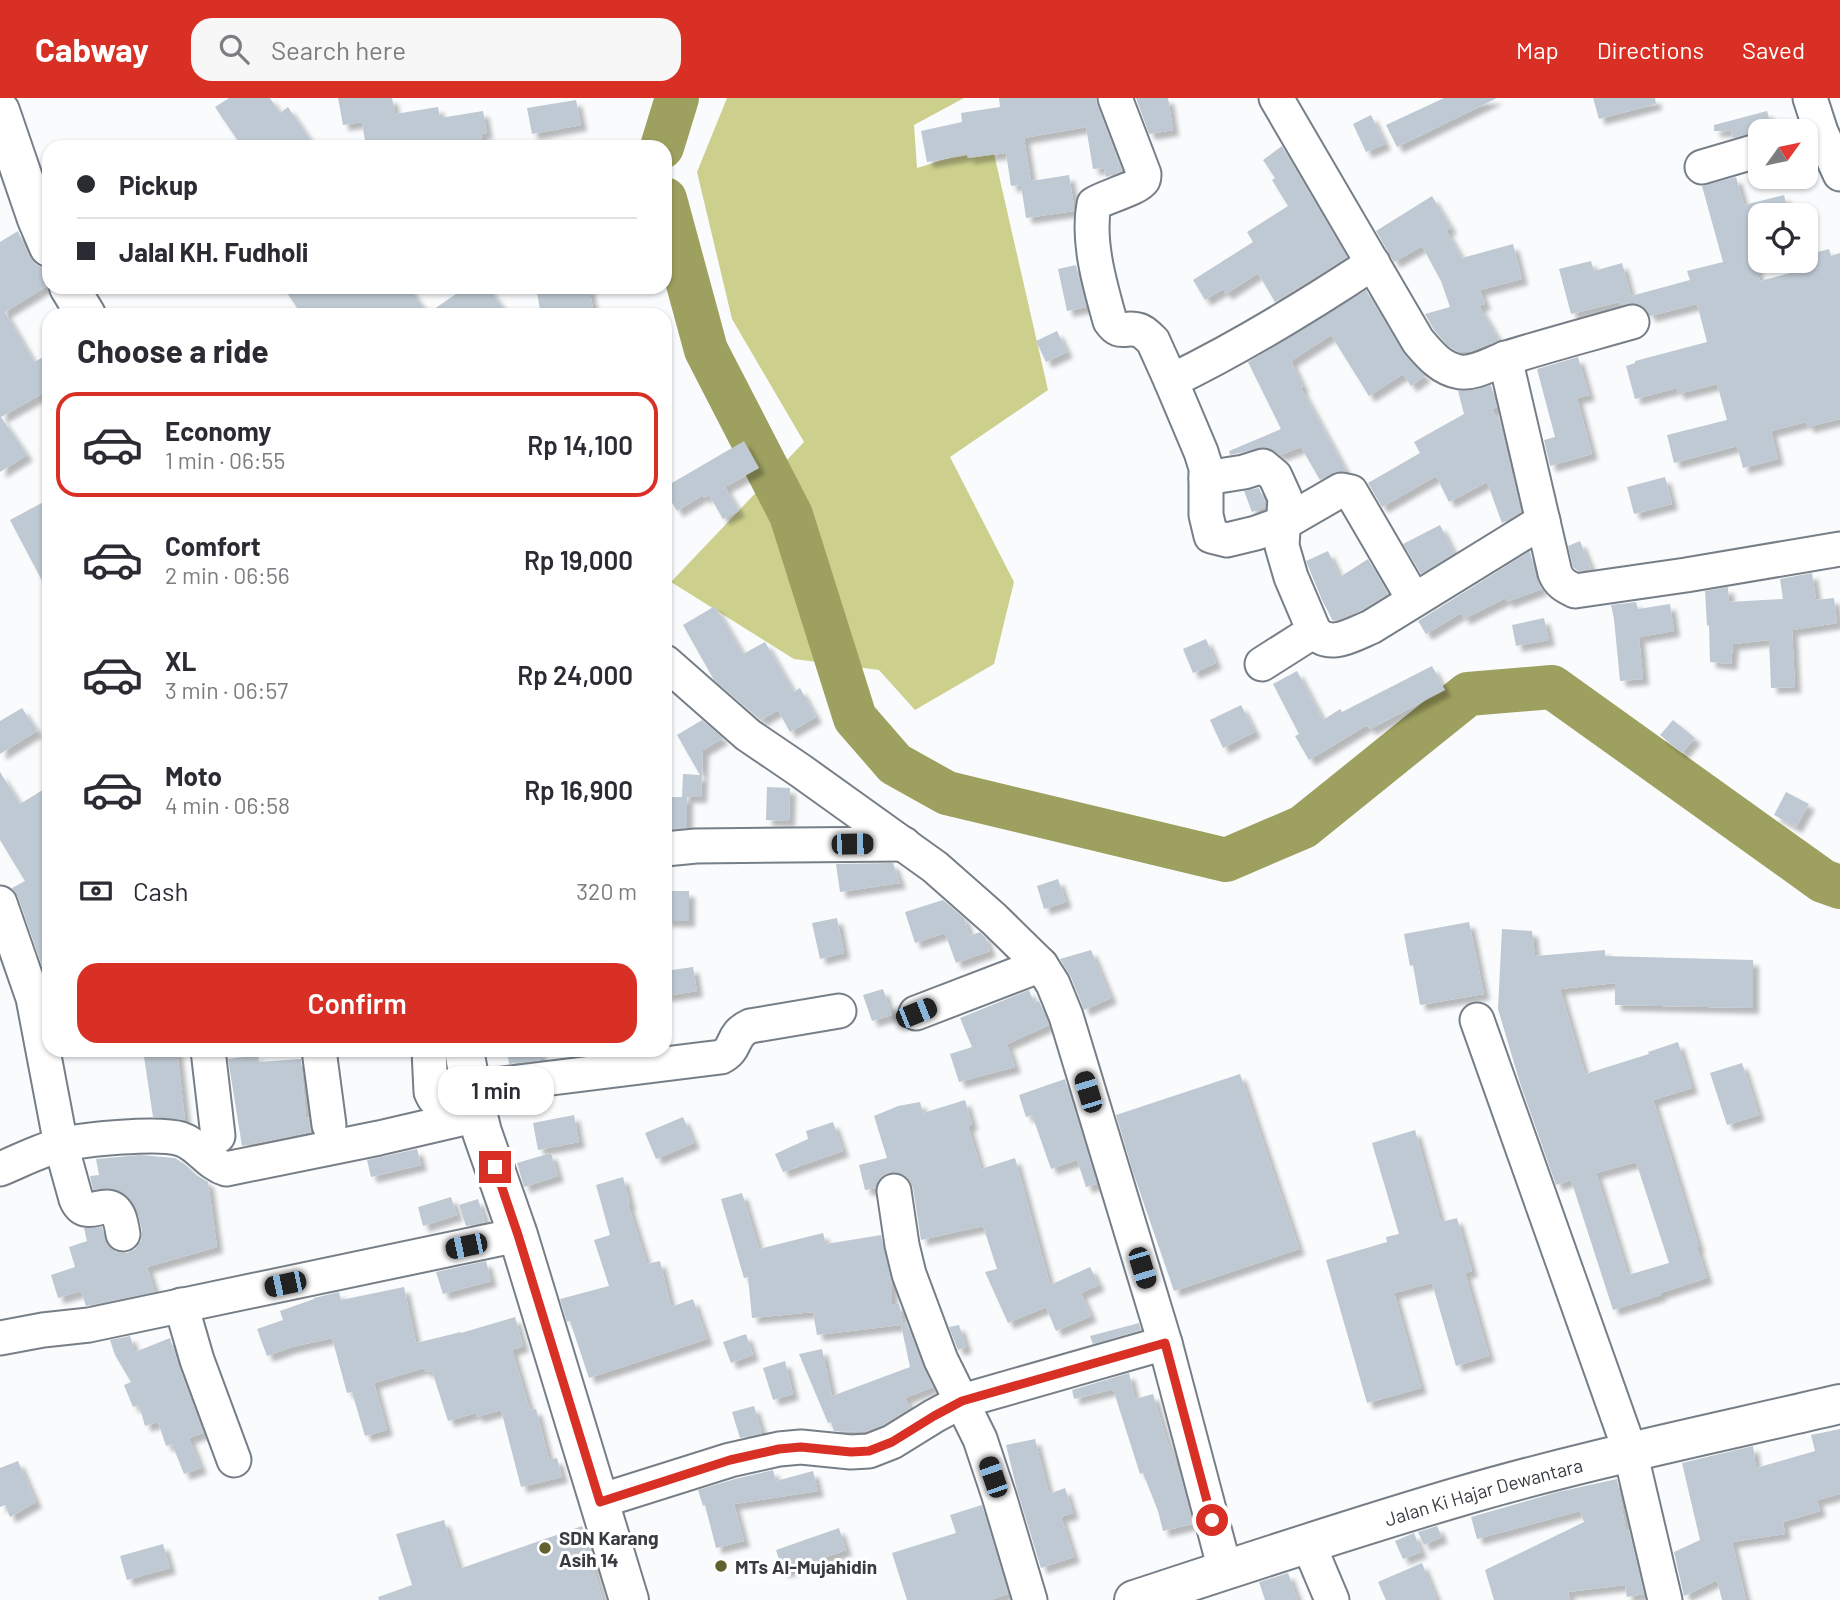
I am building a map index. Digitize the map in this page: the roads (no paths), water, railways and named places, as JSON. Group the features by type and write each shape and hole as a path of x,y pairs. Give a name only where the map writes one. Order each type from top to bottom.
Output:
{"main road":[{"path":"0,111 42,231"},
{"path":"465,1057 482,1132 518,1235 629,1600"},
{"name":"Jalan Ki Hajar Dewantara","path":"1133,1600 1459,1497 1630,1451 1708,1436 1840,1404"}],"street":[{"path":"1115,98 1144,174 1139,183 1094,204 1091,219 1099,278 1114,327 1120,330 1138,330 1148,336 1153,341 1171,381 1206,468 1206,515 1211,536 1227,540 1255,533 1284,523 1341,490 1351,492 1414,600"},
{"path":"1276,98 1418,341 1448,369 1462,373 1475,370 1505,358 1632,322"},
{"path":"1810,98 1840,174"},
{"path":"1702,167 1748,154"},
{"path":"1171,381 1279,322 1373,263"},
{"path":"1505,358 1558,580 1575,591 1840,549"},
{"path":"1206,478 1263,466 1275,476 1285,498 1282,546 1291,577 1314,631 1318,636 1329,640 1340,639 1371,627 1543,521"},
{"path":"1262,664 1314,631"},
{"path":"672,668 748,735 935,867 1041,965 1053,984 1066,1016 1165,1343 1225,1570"},
{"path":"672,848 904,844"},
{"path":"0,903 41,997"},
{"path":"916,1013 1041,965"},
{"path":"430,1057 434,1098 474,1099 721,1056 731,1049 739,1032 750,1026 839,1011"},
{"path":"1477,1020 1630,1451 1665,1600"},
{"path":"49,1057 61,1145 79,1207 87,1210 103,1207 112,1209 118,1216 123,1234"},
{"path":"209,1057 218,1136"},
{"path":"320,1057 329,1125"},
{"path":"0,1169 61,1145 147,1136 171,1137 189,1142 226,1169 379,1138 474,1099"},
{"path":"894,1191 909,1274 941,1360 979,1438 1030,1600"},
{"path":"0,1338 89,1325 518,1235"},
{"path":"181,1305 197,1360 234,1460"},
{"path":"600,1502 730,1460 779,1449 801,1447 869,1451 892,1442 962,1401 1165,1343"},
{"path":"1308,1543 1332,1600"}],"waterway":[{"path":"664,140 677,98"},
{"path":"672,225 706,350 791,515 855,718 895,764 947,793 1226,860 1303,827 1468,694 1552,687 1823,881 1840,887"}],"place":[{"name":"SDN Karang Asih 14","path":"545,1548"},
{"name":"MTs Al-Mujahidin","path":"721,1566"}]}
